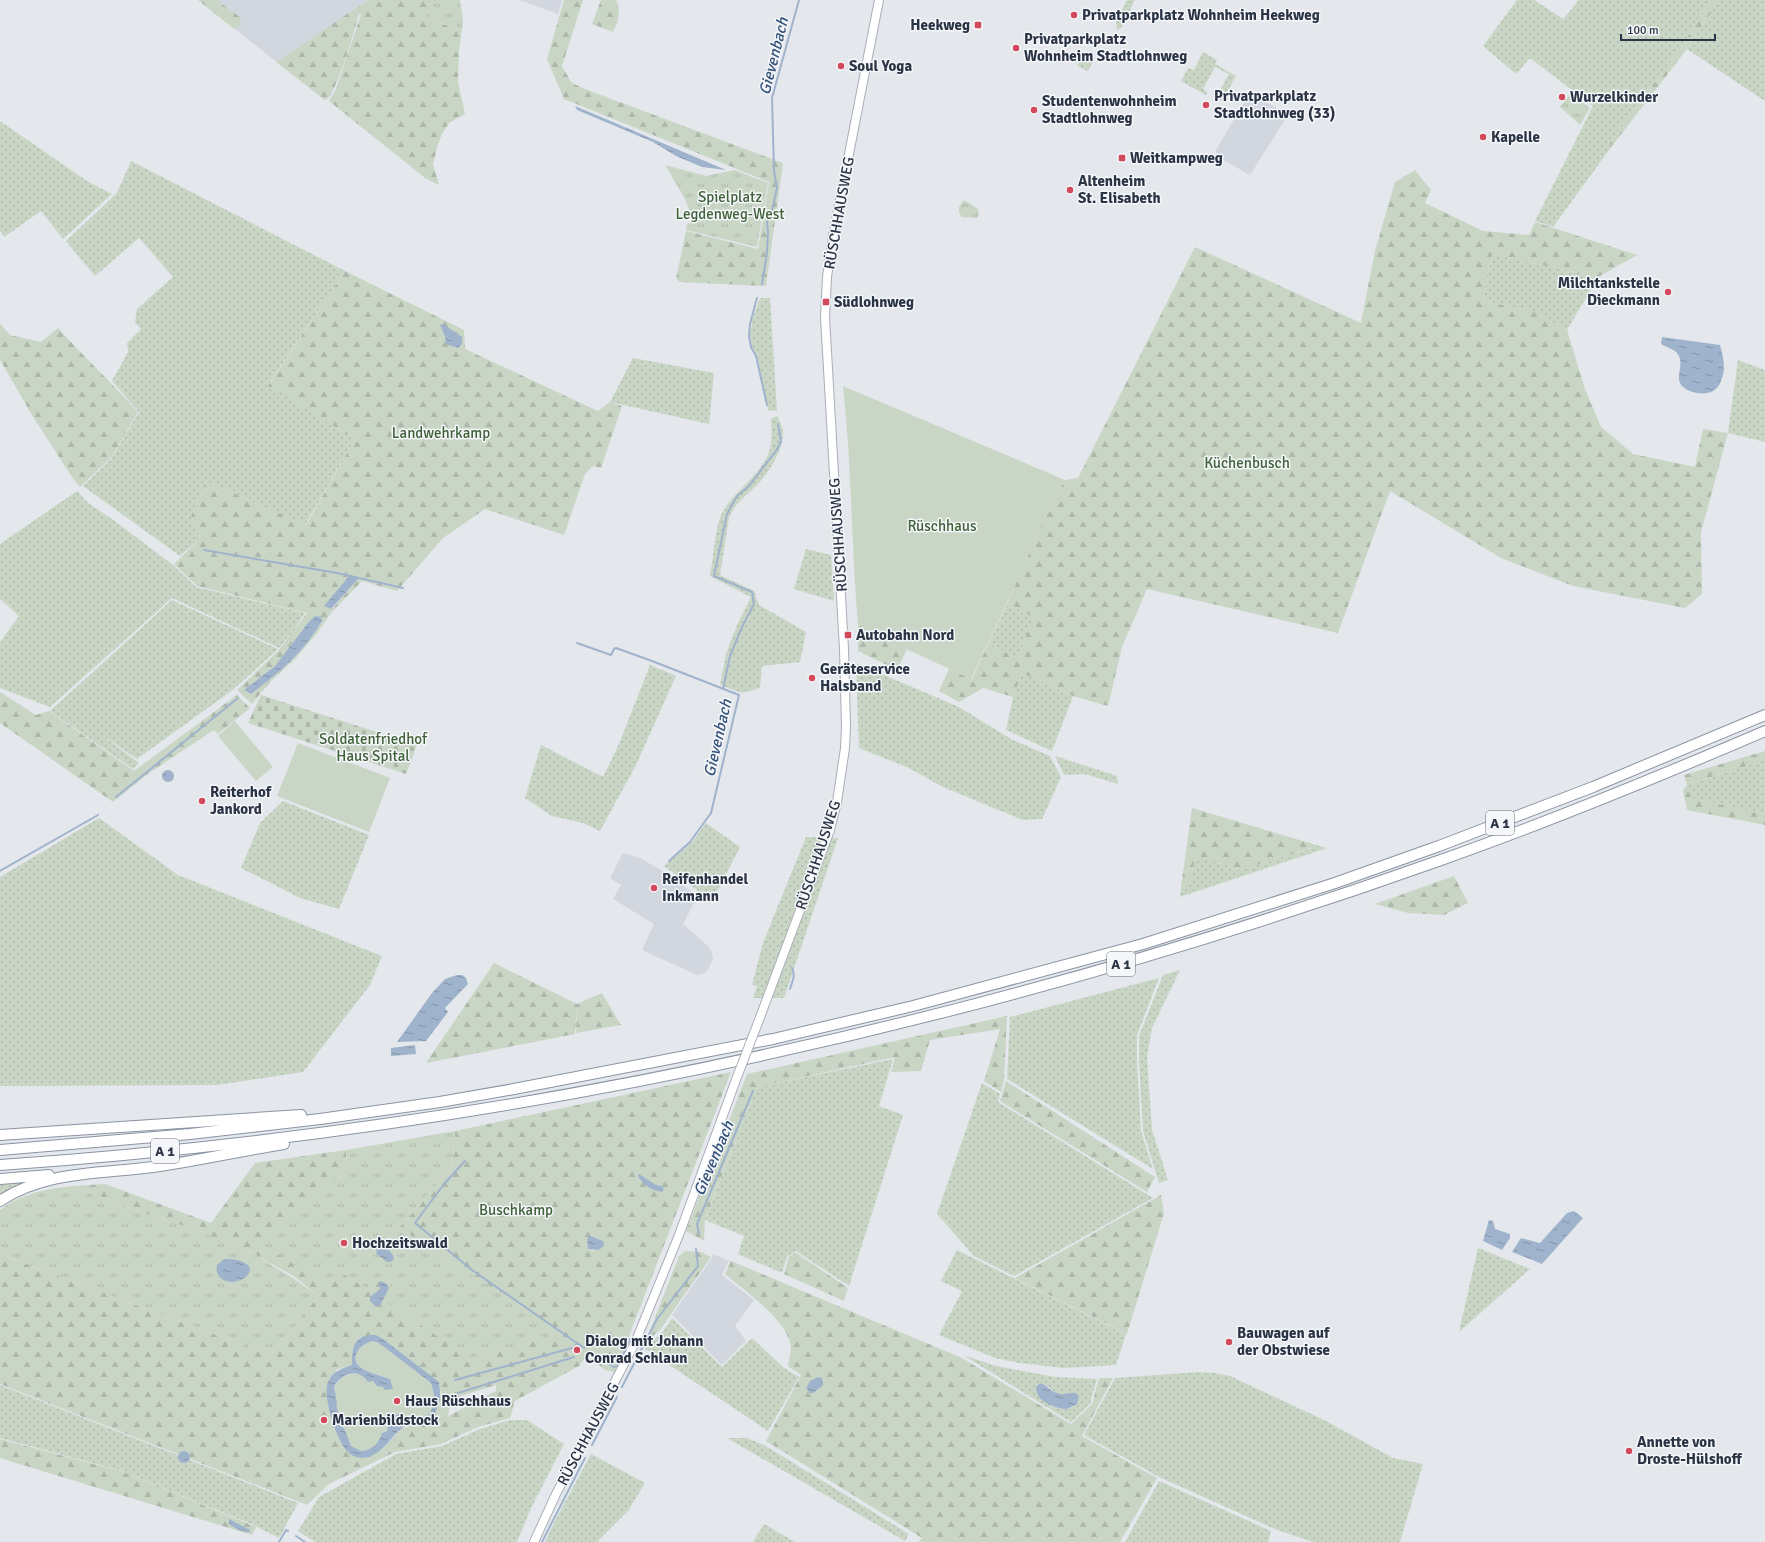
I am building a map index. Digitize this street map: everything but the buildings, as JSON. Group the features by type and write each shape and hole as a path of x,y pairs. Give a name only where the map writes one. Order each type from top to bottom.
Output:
{"highway":[{"name":"A 1","path":"0,1150 190,1134 320,1119 440,1102 514,1090 773,1040 914,1006 1120,950 1327,885 1440,846 1593,787 1765,716"},
{"name":"A 1","path":"0,1165 193,1148 330,1132 523,1104 776,1053 917,1020 1140,959 1340,896 1445,859 1606,798 1765,731"},
{"path":"0,1135 304,1114 320,1119"},
{"path":"0,1129 60,1130"},
{"path":"0,1179 81,1174 152,1167 265,1147 321,1139 330,1132"},
{"path":"0,1201 14,1192 34,1184 81,1174"}],"main road":[{"name":"RÜSCHHAUSWEG","path":"534,1542 556,1494 614,1386 641,1329 679,1235 830,830 843,772 846,727 844,648 827,358 826,302 834,236 879,0"}],"shaded area":[{"path":"198,0 368,0 356,8 345,60 331,96 325,100"},
{"path":"519,0 562,0 558,14"},
{"path":"1250,92 1288,115 1250,175 1222,159 1216,153 1216,150"},
{"path":"623,853 640,858 673,877 692,892 694,903 683,924 709,947 712,953 713,959 708,970 703,974 697,975 642,950 654,924 613,899 621,885 610,878"},
{"path":"713,1254 729,1261 722,1275 754,1300 735,1326 746,1341 722,1365 672,1315 712,1258"}],"green space":[{"path":"198,0 217,0 240,17 241,26 234,29"},
{"path":"368,0 433,0 426,19 462,30 459,50 458,82 465,114 449,123 438,144 433,164 439,185 425,178 329,101 336,89 361,14 359,14 335,86 325,100 276,62"},
{"path":"433,0 460,0 463,20 462,30 425,19"},
{"path":"564,0 583,0 562,66 571,82 582,88 783,163 766,286 680,282 676,279 686,231 758,249 769,182 564,99 547,59"},
{"path":"601,0 616,0 618,4 619,16 613,32 592,24"},
{"path":"1127,0 1135,0 1121,28 1117,30 1116,22"},
{"path":"1517,0 1534,0 1563,19 1579,0 1710,0 1682,46 1609,143 1612,146 1553,227 1535,221 1593,106 1530,58 1516,74 1483,46"},
{"path":"1710,0 1719,0 1687,49 1612,146 1609,143 1682,46"},
{"path":"1719,0 1765,0 1765,101 1687,49"},
{"path":"1203,52 1217,60 1215,64 1236,76 1222,101 1213,96 1217,96 1229,74 1215,67 1203,89 1207,92 1206,95 1181,81 1188,68 1194,70"},
{"path":"1082,56 1093,62 1088,71 1077,66"},
{"path":"1570,94 1590,108 1580,125 1560,107"},
{"path":"0,121 87,181 112,194 63,239 41,211 4,237 0,230"},
{"path":"131,161 345,271 268,385 355,439 305,525 206,481 191,516 200,539 180,556 83,486 111,459 139,412 112,381 128,352 127,343 141,329 135,322 137,309 173,277 139,238 95,276 66,241 117,193"},
{"name":"Spielplatz Legdenweg-West","path":"665,165 706,176 735,170 768,183 757,247 686,230 687,224 694,221 685,199"},
{"name":"Küchenbusch","path":"1415,170 1431,190 1425,203 1483,231 1529,235 1535,222 1637,255 1598,277 1492,254 1483,301 1532,311 1567,330 1585,389 1601,427 1633,454 1695,467 1703,429 1728,433 1701,532 1702,594 1685,608 1573,586 1501,558 1390,491 1338,633 1147,589 1122,647 1108,706 1073,696 1022,673 1013,697 983,688 959,702 939,691 949,669 972,679 988,644 1018,658 1033,617 1007,604 1044,518 1065,480 1078,478 1195,247 1361,323 1375,251 1395,182"},
{"path":"732,190 754,192 752,205 731,202"},
{"path":"964,200 978,209 979,214 977,218 962,217 959,213 959,207"},
{"path":"1492,254 1598,277 1567,330 1532,311 1483,301"},
{"name":"Landwehrkamp","path":"345,271 464,330 465,349 598,411 610,402 622,406 601,468 593,466 585,474 564,535 485,509 443,538 397,591 362,581 331,613 318,632 297,657 270,682 252,704 237,690 278,651 307,613 197,586 174,564 200,539 191,516 206,481 306,525 355,439 268,386","holes":["349,576 359,578 332,609 325,606","322,621 308,642 281,670 251,694 244,690 275,666 307,624"]},
{"path":"760,298 770,298 777,411 768,410 757,356 752,347 750,335 753,317"},
{"path":"0,324 10,335 41,342 58,328 138,412 111,458 80,487 32,415 0,360"},
{"path":"633,358 714,373 709,424 610,402"},
{"path":"1738,360 1765,370 1765,442 1728,433"},
{"name":"Rüschhaus","path":"843,386 1065,480 1044,518 1019,577 971,679 870,632 858,624 848,445"},
{"path":"777,416 782,426 782,442 776,458 767,473 737,504 731,513 720,575 754,591 759,605 806,632 800,662 762,666 760,688 742,693 720,685 726,654 737,625 751,597 710,576 715,538 720,518 730,501 759,470 764,462 771,444 771,419"},
{"path":"77,491 87,502 173,565 196,587 305,613 294,630 279,648 172,598 50,707 0,688 0,642 19,616 0,599 0,544"},
{"path":"806,549 831,555 834,601 794,589"},
{"path":"172,600 278,649 234,689 137,759 99,733 139,763 133,769 50,711"},
{"path":"1007,604 1034,617 1018,658 988,644"},
{"path":"858,624 907,649 897,670 858,651"},
{"path":"856,663 959,707 1011,739 1050,756 1061,777 1042,819 1023,820 943,787 909,768 859,748"},
{"path":"650,665 676,676 636,765 600,831 583,823 552,816 525,798 541,745 603,777 619,744"},
{"path":"1022,673 1073,696 1052,751 1006,730 1013,697"},
{"path":"0,692 36,715 49,711 134,771 237,695 250,708 218,734 214,730 149,773 113,802 0,723"},
{"name":"Soldatenfriedhof Haus Spital","path":"261,695 417,745 406,774 248,723"},
{"path":"235,721 273,767 256,781 218,736"},
{"path":"298,743 390,778 369,832 277,796"},
{"path":"1765,751 1765,760 1687,785 1684,775"},
{"path":"1055,756 1117,776 1118,784 1085,774 1064,775"},
{"path":"1765,760 1765,814 1691,798 1687,785"},
{"path":"1687,785 1691,798 1765,814 1765,825 1687,810 1683,790"},
{"path":"283,801 369,835 339,909 300,898 241,868 260,823"},
{"path":"1192,808 1313,844 1313,847 1239,870 1198,857 1194,863 1188,889 1181,887"},
{"path":"99,818 178,875 382,956 370,985 303,1072 217,1085 0,1086 0,877"},
{"path":"706,823 740,847 712,901 664,866 693,841"},
{"path":"806,837 838,838 784,998 753,998 757,986 752,985 763,943"},
{"path":"1313,844 1327,848 1180,897 1181,887 1188,889 1194,863 1198,857 1239,870 1309,849 1313,847"},
{"path":"1454,876 1468,903 1444,915 1408,913 1375,904"},
{"path":"494,963 577,1004 575,1034 426,1063"},
{"path":"1180,970 1152,1028 1147,1057 1152,1130 1168,1180 1159,1183 1143,1131 1139,1036 1163,975"},
{"path":"1159,978 1137,1035 1141,1131 1153,1169 1007,1079 1010,1017"},
{"path":"602,993 621,1025 576,1033 577,1004"},
{"path":"1007,1016 1004,1080 1001,1092 984,1081 1000,1029 930,1040 921,1071 891,1072 895,1057 757,1087 705,1219 704,1241 686,1231 747,1074"},
{"path":"893,1059 879,1106 903,1115 849,1286 796,1251 787,1256 782,1273 738,1254 744,1236 705,1220 757,1087"},
{"name":"Buschkamp","path":"731,1072 615,1372 605,1370 587,1355 579,1366 515,1401 510,1418 478,1427 441,1444 395,1452 329,1484 307,1505 0,1384 0,1254 270,1355 284,1341 318,1296 295,1277 252,1253 199,1231 137,1211 73,1186 105,1184 211,1223 255,1163 346,1150 347,1171 337,1181 342,1273 369,1290 382,1277 471,1359 560,1332 399,1228 452,1167 455,1131","holes":["591,1235 602,1241 594,1251 588,1249 587,1240","361,1337 439,1382 441,1394 415,1423 401,1429 380,1451 328,1383 338,1369 352,1365 353,1350 355,1343","496,1385 496,1391 448,1416 451,1399"]},
{"path":"1006,1081 1155,1177 1147,1192 1000,1101"},
{"path":"982,1083 1000,1094 998,1102 1153,1198 1014,1276 974,1256 937,1214"},
{"name":"Hochzeitswald","path":"455,1131 452,1167 399,1228 561,1332 471,1359 385,1301 391,1285 382,1278 369,1290 342,1273 330,1286 266,1247 262,1240 264,1236 302,1203 337,1181 347,1171 346,1150"},
{"path":"32,1180 0,1198 0,1182"},
{"path":"73,1186 137,1211 199,1231 252,1253 293,1278 318,1296 284,1341 270,1355 0,1254 0,1210 17,1200 35,1193"},
{"path":"1161,1195 1164,1213 1127,1334 1015,1278"},
{"path":"1478,1248 1530,1269 1459,1332"},
{"path":"957,1250 1126,1334 1116,1365 1064,1368 1019,1363 995,1358 939,1335 962,1291 941,1281"},
{"path":"685,1251 701,1252 711,1257 659,1331 646,1341 679,1256"},
{"path":"795,1252 848,1288 844,1301 784,1274 789,1256"},
{"path":"731,1261 962,1358 1071,1424 1092,1404 1099,1378 1113,1378 1082,1436 1157,1478 1120,1542 919,1542 922,1538 766,1441 801,1375 788,1366 791,1345 780,1324 772,1314 725,1274"},
{"path":"672,1318 722,1367 752,1338 784,1368 799,1377 768,1431 644,1348 661,1334"},
{"path":"373,1341 379,1343 431,1383 435,1399 430,1414 402,1423 393,1421 387,1431 382,1433 379,1440 372,1448 361,1451 351,1446 343,1428 336,1405 334,1386 342,1378 352,1374 368,1377 383,1387 390,1379 365,1371 356,1361 357,1352 360,1348 368,1342"},
{"path":"963,1355 996,1366 1056,1377 1097,1379 1090,1404 1071,1422","holes":["1040,1383 1060,1394 1072,1393 1077,1404 1067,1409 1051,1406 1037,1385"]},
{"path":"1199,1372 1230,1376 1326,1421 1393,1458 1423,1464 1400,1542 1313,1542 1277,1530 1159,1477 1084,1435 1115,1378"},
{"path":"0,1385 298,1503 279,1538 251,1524 122,1471 0,1438"},
{"path":"510,1420 527,1420 564,1444 531,1508 517,1542 315,1542 298,1531 319,1497 396,1454 442,1446 480,1429"},
{"path":"727,1438 747,1438 764,1445 909,1534 905,1541"},
{"path":"0,1439 124,1472 256,1527 252,1535 0,1458"},
{"path":"591,1454 645,1483 628,1511 597,1542 545,1542 555,1521"},
{"path":"1159,1481 1271,1531 1268,1542 1125,1542"},
{"path":"764,1524 795,1542 753,1542"}],"water":[{"path":"575,106 726,170 702,167 676,156 653,142 577,110"},
{"path":"443,324 462,337 462,344 458,348 446,344 445,336 440,325"},
{"path":"1662,337 1720,345 1724,369 1719,386 1709,393 1695,393 1686,389 1679,380 1679,357 1672,349 1661,344"},
{"path":"349,576 359,578 331,609 324,606"},
{"path":"315,616 321,617 322,621 308,642 299,652 281,670 251,694 244,690 275,666 307,624"},
{"path":"166,770 170,770 174,776 170,782 166,782 162,778 162,774"},
{"path":"462,975 466,978 468,984 445,1008 448,1012 426,1041 397,1042 432,993 445,979"},
{"path":"415,1045 416,1054 391,1056 391,1048"},
{"path":"639,1174 656,1185 662,1186 664,1189 662,1192 654,1190 645,1184 638,1176"},
{"path":"1574,1211 1583,1218 1542,1264 1512,1252 1521,1238 1540,1243 1567,1213"},
{"path":"1489,1220 1493,1221 1495,1229 1510,1234 1510,1238 1502,1250 1483,1241"},
{"path":"589,1235 603,1241 604,1246 598,1250 588,1249 587,1240"},
{"path":"379,1245 385,1245 393,1255 394,1259 391,1262 387,1262 377,1254 376,1248"},
{"path":"224,1259 235,1259 241,1261 250,1268 248,1274 239,1281 232,1282 220,1278 217,1273 217,1265"},
{"path":"381,1281 387,1284 389,1288 381,1304 376,1307 370,1301 370,1297 380,1289 379,1283"},
{"path":"368,1335 376,1335 383,1339 439,1382 440,1396 437,1409 431,1418 403,1428 395,1434 379,1452 368,1457 361,1458 349,1453 339,1439 329,1408 327,1389 328,1382 335,1373 352,1365 354,1346 359,1339","holes":["373,1341 379,1343 431,1383 435,1399 430,1414 402,1423 399,1414 392,1416 393,1421 389,1423 387,1431 382,1433 377,1443 372,1448 361,1451 351,1446 343,1428 336,1405 334,1386 346,1375 355,1374 360,1375 368,1382 373,1381 377,1386 383,1387 385,1390 393,1389 390,1379 366,1371 356,1362 359,1349"]},
{"path":"818,1377 822,1378 823,1385 813,1393 810,1393 806,1388 810,1381"},
{"path":"1040,1383 1060,1394 1076,1393 1079,1396 1077,1404 1067,1409 1051,1406 1039,1397 1036,1387"},
{"path":"182,1451 186,1451 190,1457 186,1463 182,1463 178,1459 178,1455"},
{"path":"229,1519 250,1530 250,1532 242,1531 229,1524"}],"waterway":[{"name":"Gievenbach","path":"762,284 767,253 767,222 771,215 777,188 774,171 772,98 799,0"},
{"name":"Gievenbach","path":"757,298 750,324 749,336 751,347 756,356 767,405"},
{"name":"Gievenbach","path":"723,689 730,656 742,627 754,604 752,592 714,576 727,514 737,496 748,487 776,451 781,442 778,424"},
{"path":"204,550 337,573 403,588"},
{"name":"Gievenbach","path":"577,643 611,655 616,648 739,695 711,813 690,842 669,861"},
{"path":"116,797 238,698"},
{"path":"0,871 98,815"},
{"name":"Gievenbach","path":"790,989 794,976 792,968"},
{"name":"Gievenbach","path":"699,1234 697,1224 753,1091"},
{"path":"465,1161 444,1184 415,1223 472,1270 584,1348 593,1340"},
{"name":"Gievenbach","path":"622,1387 657,1319 698,1266 696,1249"},
{"path":"596,1356 614,1367 618,1366 630,1339"},
{"path":"455,1380 572,1348"},
{"path":"458,1393 574,1357"},
{"name":"Gievenbach","path":"592,1445 617,1397"},
{"name":"Gievenbach","path":"542,1542 585,1458"},
{"name":"Gievenbach","path":"279,1542 286,1530 288,1531"},
{"name":"Gievenbach","path":"296,1536 305,1542"}],"place":[{"name":"Privatparkplatz Wohnheim Heekweg","path":"1074,15"},
{"name":"Heekweg","path":"978,25"},
{"name":"Privatparkplatz Wohnheim Stadtlohnweg","path":"1016,48"},
{"name":"Soul Yoga","path":"841,66"},
{"name":"Wurzelkinder","path":"1562,97"},
{"name":"Privatparkplatz Stadtlohnweg (33)","path":"1206,105"},
{"name":"Studentenwohnheim Stadtlohnweg","path":"1034,110"},
{"name":"Kapelle","path":"1483,137"},
{"name":"Weitkampweg","path":"1122,158"},
{"name":"Altenheim St. Elisabeth","path":"1070,190"},
{"name":"Milchtankstelle Dieckmann","path":"1668,292"},
{"name":"Südlohnweg","path":"826,302"},
{"name":"Autobahn Nord","path":"848,635"},
{"name":"Geräteservice Halsband","path":"812,678"},
{"name":"Reiterhof Jankord","path":"202,801"},
{"name":"Reifenhandel Inkmann","path":"654,888"},
{"name":"Hochzeitswald","path":"344,1243"},
{"name":"Bauwagen auf der Obstwiese","path":"1229,1342"},
{"name":"Dialog mit Johann Conrad Schlaun","path":"577,1350"},
{"name":"Haus Rüschhaus","path":"397,1401"},
{"name":"Marienbildstock","path":"324,1420"},
{"name":"Annette von Droste-Hülshoff","path":"1629,1451"}]}
